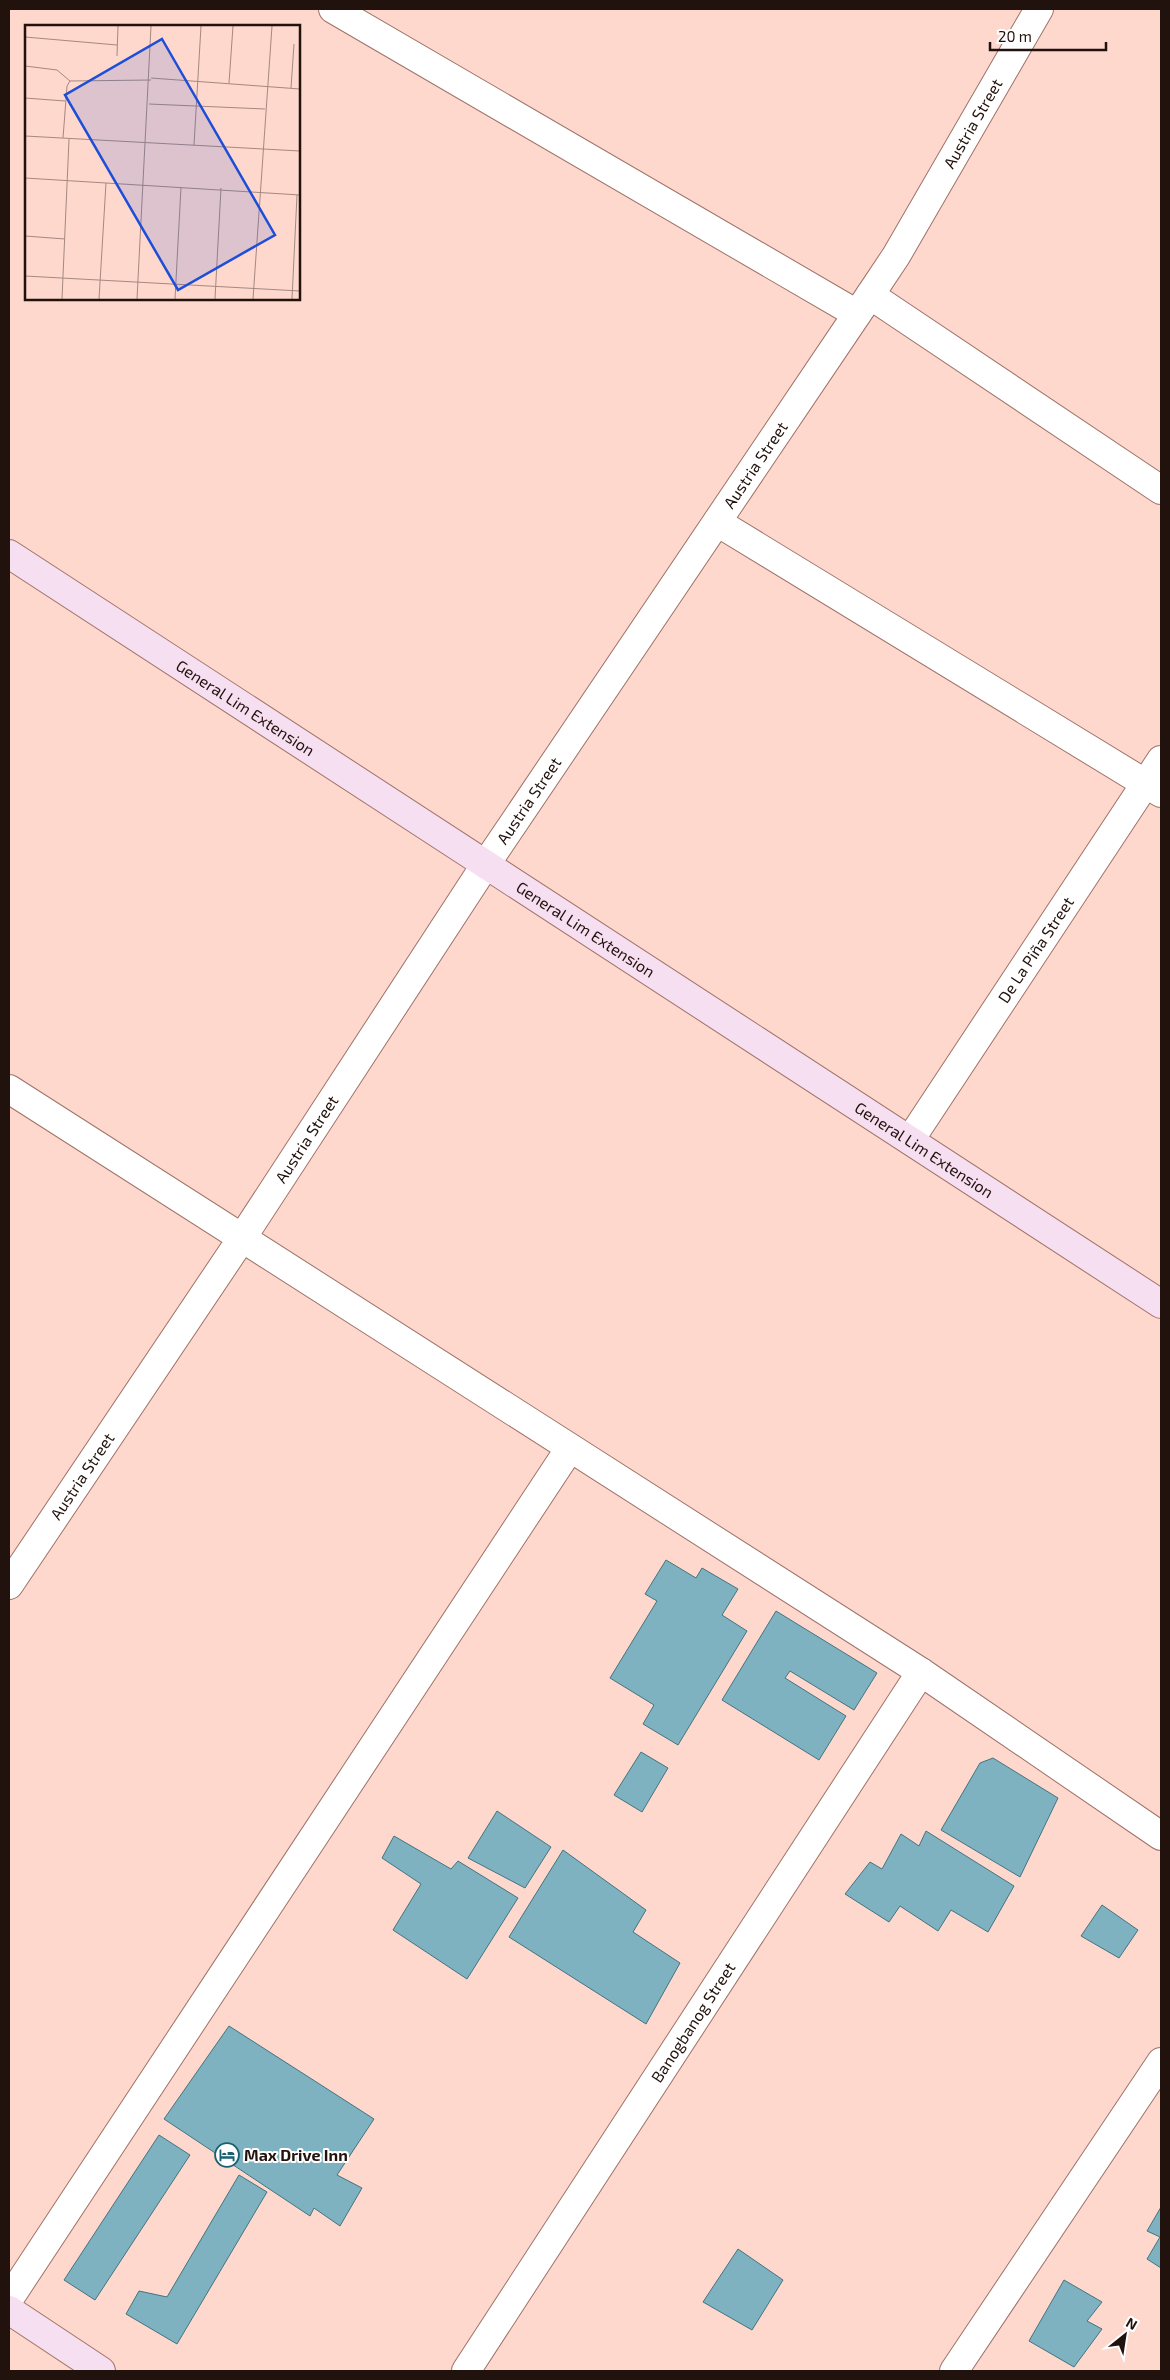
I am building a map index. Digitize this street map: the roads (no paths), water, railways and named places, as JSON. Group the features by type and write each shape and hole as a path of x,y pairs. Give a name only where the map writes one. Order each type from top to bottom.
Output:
{"street":[{"path":"333,9 863,305 1161,490"},
{"name":"Austria Street","path":"9,1585 242,1238 486,864 896,256 1039,9"},
{"path":"717,522 1154,788"},
{"name":"General Lim Extension","path":"9,554 1161,1304"},
{"name":"De La Piña Street","path":"910,1140 1154,788 1161,760"},
{"path":"9,1089 921,1672 1161,1836"},
{"path":"9,2299 570,1448"},
{"name":"Banogbanog Street","path":"466,2371 921,1672"},
{"path":"954,2371 1161,2062"},
{"path":"9,2310 101,2371"}],"place":[{"name":"Max Drive Inn","path":"227,2155"}]}
